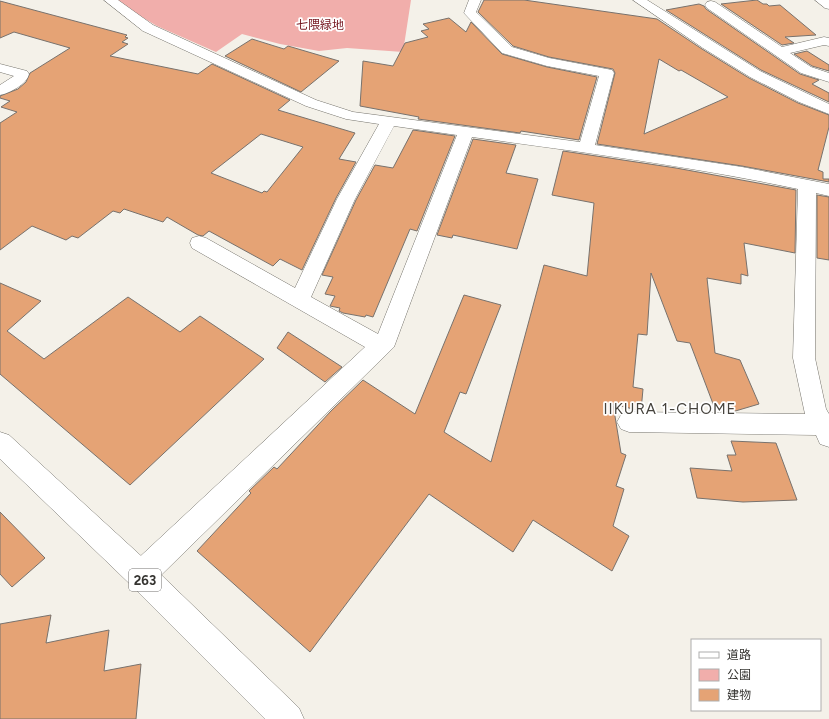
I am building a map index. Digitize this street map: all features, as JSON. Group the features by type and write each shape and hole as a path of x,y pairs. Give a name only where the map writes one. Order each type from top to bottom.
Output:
{"main road":[{"path":"110,0 148,28 311,103 351,116 586,148 742,172 829,190"},
{"path":"475,0 470,13 507,50 547,62 607,73 586,148"},
{"path":"639,0 732,61 813,103 829,109"},
{"path":"821,0 829,5"},
{"path":"711,5 806,70 829,78"},
{"path":"779,52 829,42"},
{"path":"0,68 22,74 21,78 0,91"},
{"path":"300,300 346,199 389,121"},
{"path":"140,575 386,341 466,131"},
{"path":"807,185 804,358 815,411 826,430"},
{"path":"200,243 381,346"},
{"path":"629,422 826,430"},
{"name":"263","path":"0,443 140,575 288,719"}],"green space":[{"name":"七隈緑地","path":"113,0 411,0 403,52 347,48 319,51 280,44 242,34 216,52 157,26"}],"building":[{"path":"484,0 524,0 657,19 749,78 798,103 829,115 829,127 818,170 823,172 823,179 829,179 829,182 742,166 597,144 615,73 613,69 549,57 513,46 478,12","holes":["659,59 679,71 681,70 728,97 644,134"]},
{"path":"757,0 769,6 780,5 816,35 785,37 794,43 782,45 721,4"},
{"path":"0,1 127,35 125,37 128,38 122,42 128,44 110,56 198,74 212,64 290,100 278,110 355,133 339,159 356,162 336,198 302,270 280,259 273,266 209,231 203,236 198,235 167,217 163,222 124,209 120,213 113,211 78,238 72,236 66,240 32,226 0,250 0,123 17,112 1,107 10,101 0,98 0,96 18,89 26,82 30,73 70,48 14,32 0,38","holes":["261,134 303,147 267,192 264,191 262,193 211,173"]},
{"path":"699,4 704,6 706,9 800,74 819,80 812,84 829,93 829,102 761,70 666,10"},
{"path":"449,18 466,32 471,22 502,54 547,67 597,77 579,140 521,131 520,133 418,119 419,117 360,106 363,61 393,66 405,43 428,37 421,31 429,29 423,24"},
{"path":"252,39 284,49 288,46 339,61 301,92 225,56"},
{"path":"807,51 829,65 829,71 812,66 794,54"},
{"path":"413,130 455,136 417,231 410,229 373,317 343,313 339,311 340,308 330,306 335,296 325,294 333,277 322,275 356,200 375,165 393,168"},
{"path":"473,139 516,145 506,173 538,179 517,249 453,235 452,238 437,235"},
{"path":"563,151 676,168 796,190 795,253 744,243 748,276 741,274 741,284 707,278 715,353 740,360 759,404 732,412 722,412 721,409 715,409 690,343 677,341 651,273 647,335 638,334 633,387 643,389 641,411 613,404 621,453 626,455 616,486 624,489 613,526 629,536 612,571 533,520 513,552 429,494 310,652 197,551 251,493 249,491 274,467 277,469 331,411 363,380 415,414 464,295 501,305 466,394 460,392 444,432 491,462 544,265 587,276 594,203 552,195"},
{"path":"817,195 829,197 829,260 817,258"},
{"path":"0,283 41,301 7,331 44,359 128,297 180,332 200,316 264,359 130,485 0,374"},
{"path":"288,332 342,367 325,382 277,348"},
{"path":"731,441 776,443 797,500 743,502 697,498 690,468 732,471 727,455 736,455"},
{"path":"0,512 45,558 12,587 0,574"},
{"path":"51,615 46,643 109,630 104,671 141,664 136,719 0,719 0,624"}],"district":[{"name":"IIKURA 1-CHOME","path":"670,409"}]}
